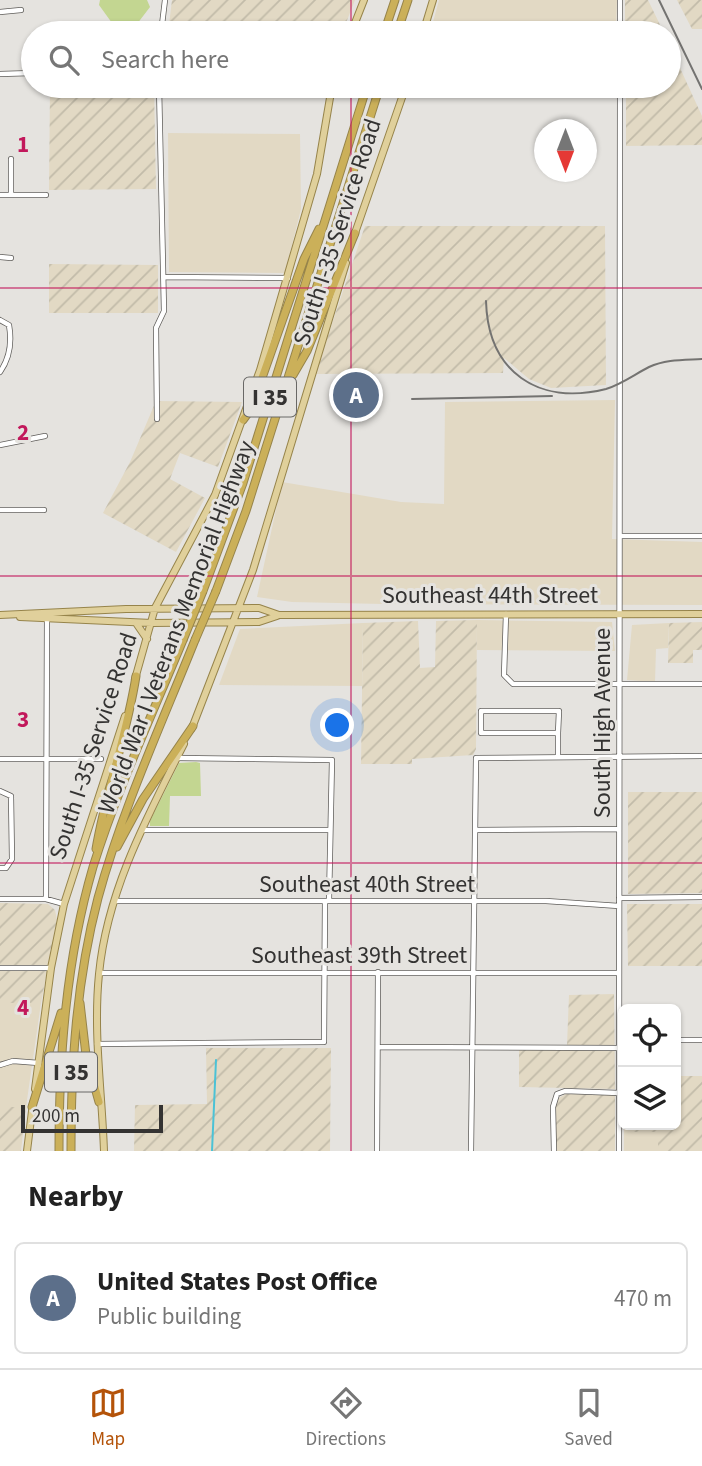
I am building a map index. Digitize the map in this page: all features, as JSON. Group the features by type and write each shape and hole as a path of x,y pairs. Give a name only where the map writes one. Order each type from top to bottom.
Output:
{"highway":[{"path":"388,21 395,0"},
{"path":"401,21 408,0"},
{"name":"World War I Veterans Memorial Highway","path":"59,1151 59,1085 65,999 90,878 117,800 203,590 243,483 364,98"},
{"name":"World War I Veterans Memorial Highway","path":"71,1151 71,1072 79,993 89,934 107,866 216,590 285,391 376,98"},
{"path":"243,420 251,409 304,259 331,203"},
{"path":"285,391 307,351 355,233"},
{"path":"90,878 103,806 128,727 136,676"},
{"path":"107,866 143,799 193,726"},
{"path":"79,993 86,1055 99,1102"},
{"path":"32,1107 65,999"}],"main road":[{"path":"356,21 364,0"},
{"path":"427,21 433,0"},
{"name":"South I-35 Service Road","path":"27,1151 51,968 64,904 155,608 215,495 243,420 289,278 317,174 330,98"},
{"name":"South I-35 Service Road","path":"104,1151 97,1044 99,973 114,901 140,830 193,726 240,608 399,98"},
{"path":"245,593 249,603 259,608"},
{"name":"Southeast 44th Street","path":"0,616 155,608 259,608 279,615"},
{"name":"Southeast 44th Street","path":"47,615 152,623 259,622 279,615 702,614"},
{"path":"136,622 147,639"}],"street":[{"path":"162,21 165,0"},
{"path":"620,0 620,21"},
{"path":"0,12 21,10"},
{"path":"0,74 21,73"},
{"path":"157,419 156,328 163,316 164,277 159,98"},
{"name":"South High Avenue","path":"620,1004 621,98"},
{"path":"11,159 11,195"},
{"path":"0,195 46,195"},
{"path":"0,257 11,258"},
{"path":"164,277 289,278"},
{"path":"0,320 9,325 9,354 0,372"},
{"path":"0,445 45,436"},
{"path":"0,510 44,510"},
{"path":"621,536 702,536"},
{"path":"506,614 504,667 507,682 524,685 702,684"},
{"path":"46,899 47,615"},
{"path":"558,733 481,733 481,711 559,711 558,757"},
{"path":"471,1151 476,758 702,756"},
{"path":"97,1044 324,1042 332,760 177,758"},
{"path":"0,760 101,759"},
{"path":"0,791 8,792 12,803 12,859 3,868"},
{"path":"475,830 619,828"},
{"path":"140,830 330,830"},
{"path":"619,898 702,897"},
{"path":"0,900 46,899 64,904"},
{"name":"Southeast 40th Street","path":"114,901 546,901 619,906"},
{"path":"0,968 51,968"},
{"path":"377,1151 378,972"},
{"name":"Southeast 39th Street","path":"99,973 619,973"},
{"path":"681,1040 702,1040"},
{"path":"378,1047 618,1048"},
{"path":"0,1065 13,1061 40,1063"},
{"path":"554,1151 553,1107 557,1094 565,1091 618,1093"},
{"name":"South High Avenue","path":"619,1130 619,1151"}],"shaded area":[{"path":"172,0 355,0 347,21 169,21"},
{"path":"439,0 617,0 616,21 433,21"},
{"path":"625,0 648,0 658,21 625,21"},
{"path":"677,0 702,0 702,29 692,29"},
{"path":"681,70 702,116 702,145 626,146 626,98 681,98"},
{"path":"50,98 154,98 156,189 49,190"},
{"path":"168,133 300,134 301,209 285,273 169,272"},
{"path":"365,226 605,226 606,385 551,388 529,379 504,358 503,373 315,374"},
{"path":"49,264 158,265 158,313 49,313"},
{"path":"615,400 612,539 702,542 702,605 383,604 292,602 257,597 282,482 401,502 444,504 445,402"},
{"path":"156,401 242,402 218,467 180,453 170,479 205,498 176,552 103,513 130,462"},
{"path":"477,620 612,622 615,651 477,650"},
{"path":"477,620 476,749 473,755 412,759 412,764 361,764 363,623 418,621 420,668 435,667 436,621"},
{"path":"702,622 702,650 693,650 693,663 668,663 669,623"},
{"path":"363,623 362,686 219,685 240,629"},
{"path":"669,623 668,648 656,649 655,682 627,680 632,625"},
{"path":"628,792 702,792 702,893 628,894"},
{"path":"0,903 48,904 55,910 57,920 41,1003 0,1003"},
{"path":"627,904 702,904 702,966 628,966"},
{"path":"614,994 615,1089 519,1087 519,1045 567,1045 569,995"},
{"path":"0,1003 41,1003 26,1107 0,1107"},
{"path":"206,1048 331,1048 330,1151 134,1151 135,1105 207,1104"},
{"path":"681,1076 702,1076 702,1151 658,1151 658,1132 624,1132 681,1130"},
{"path":"566,1094 615,1095 615,1151 555,1151 555,1107 557,1099"},
{"path":"0,1107 26,1107 21,1151 0,1151"},
{"path":"624,1132 658,1132 658,1151 624,1151"}],"green space":[{"path":"100,0 147,0 150,7 139,21 111,21 99,5"},
{"path":"179,763 200,763 201,796 170,796 169,826 150,826"}],"waterway":[{"path":"212,1151 216,1060"}],"railway":[{"path":"659,0 669,21"},
{"path":"681,46 702,89"},
{"path":"486,301 489,326 496,347 507,365 521,378 539,387 559,392 581,393 606,389 655,364 702,359"},
{"path":"412,399 552,396"}],"place":[{"name":"United States Post Office","path":"356,395"}]}
